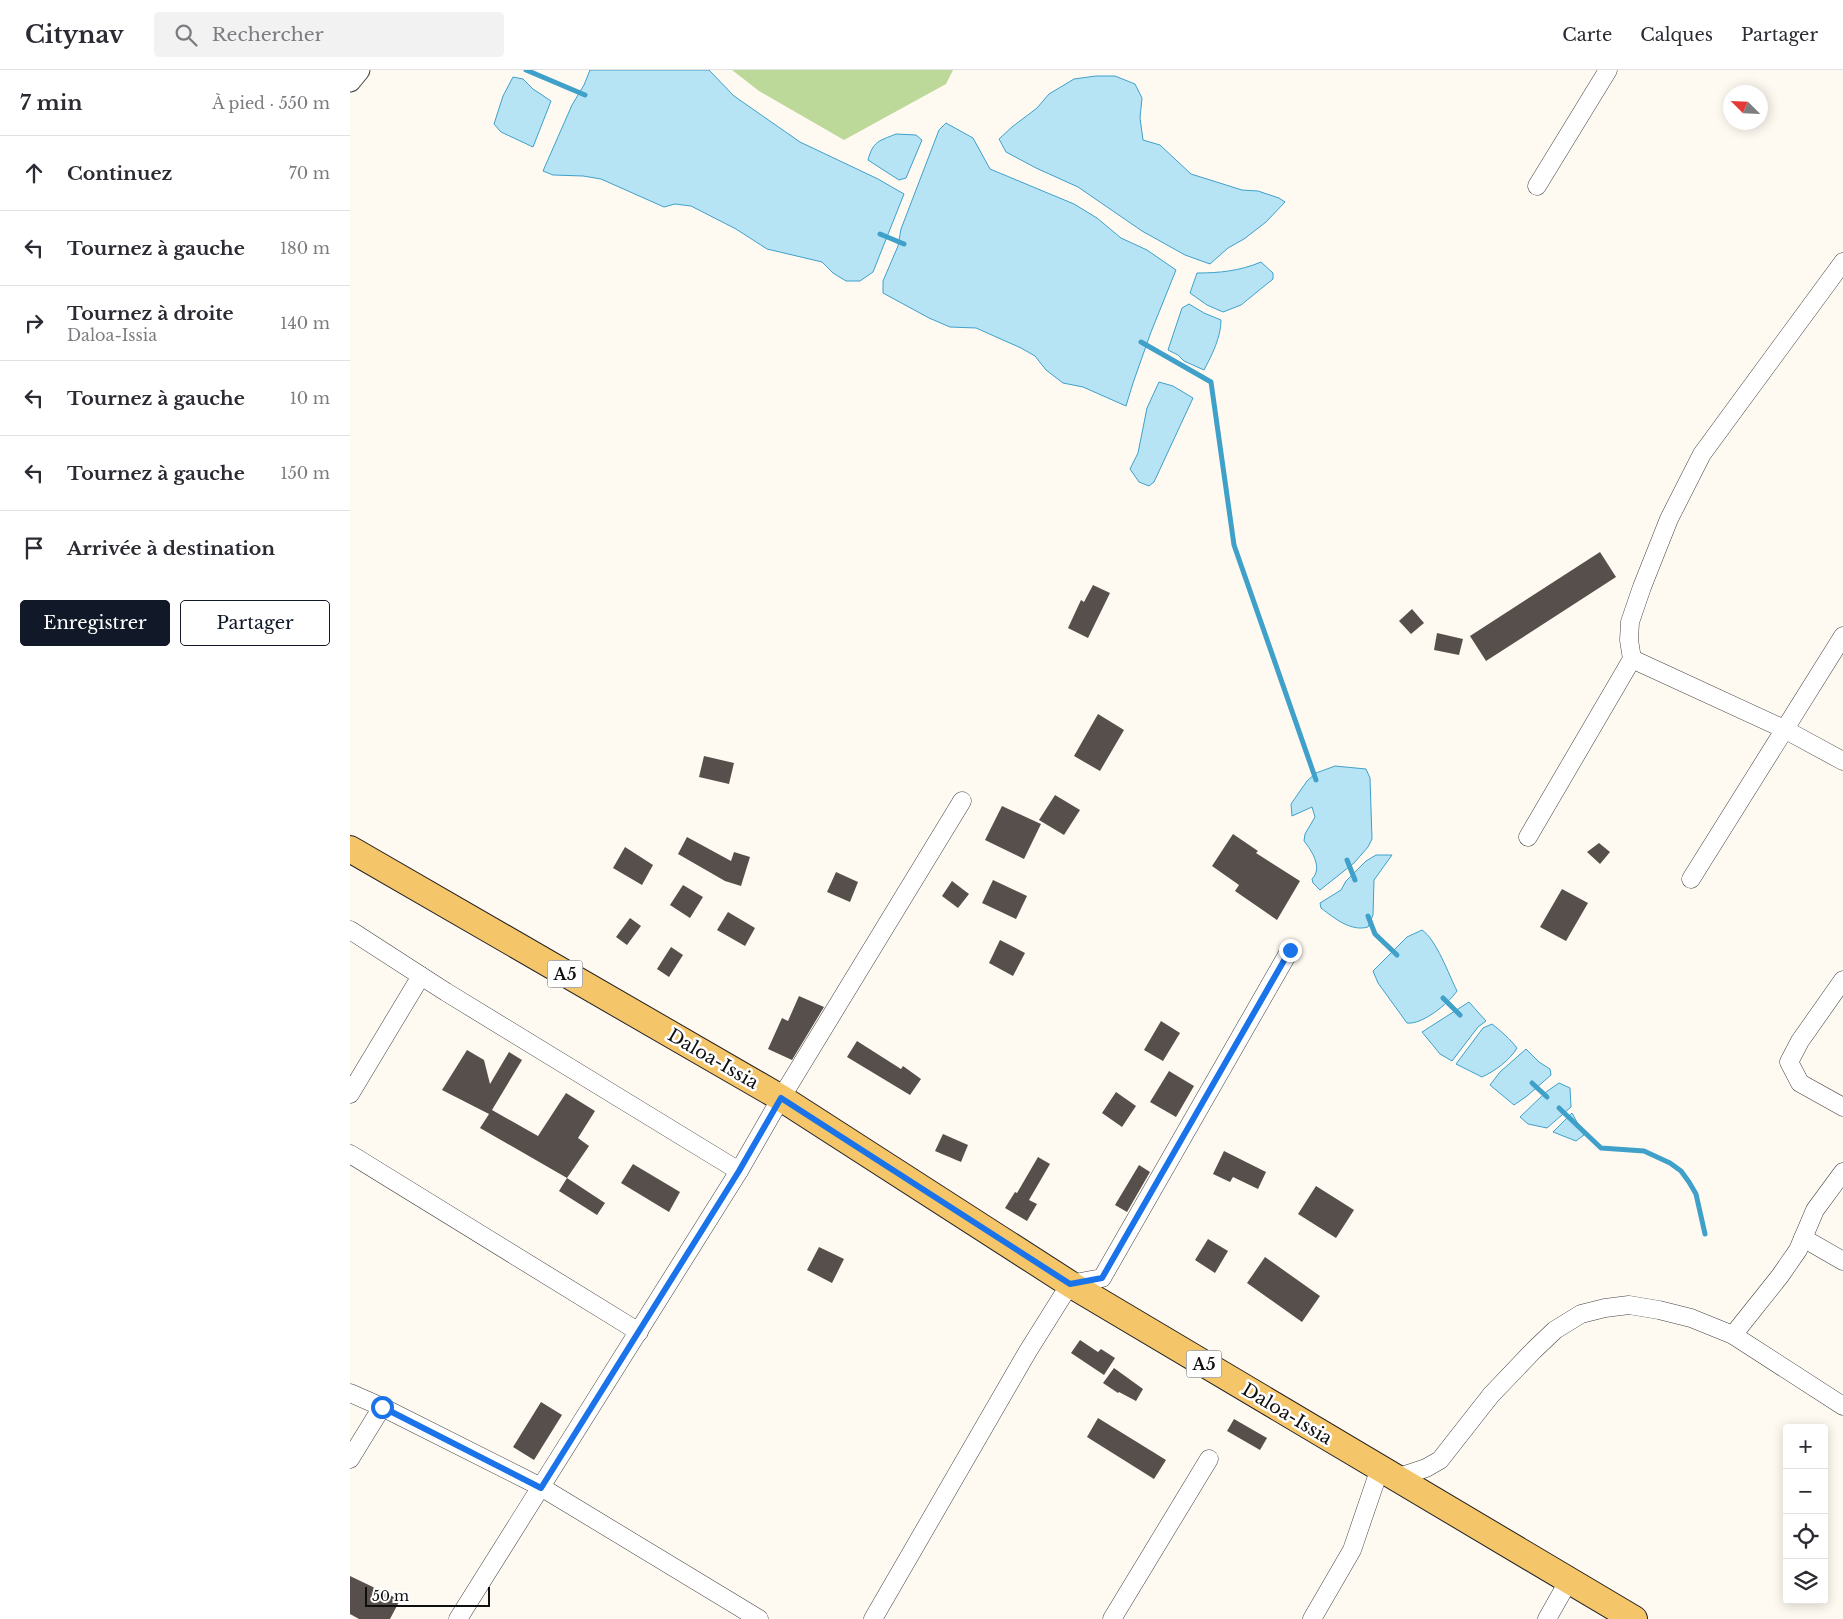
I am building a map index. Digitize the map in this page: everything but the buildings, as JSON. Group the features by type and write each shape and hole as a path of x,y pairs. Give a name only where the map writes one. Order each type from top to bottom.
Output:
{"main road":[{"name":"Daloa-Issia","path":"350,849 781,1098 1070,1284 1634,1619"}],"street":[{"path":"350,81 359,70"},
{"path":"1537,186 1608,70"},
{"path":"1528,837 1632,659 1629,640 1630,622 1669,519 1702,454 1843,262"},
{"path":"1691,879 1843,636"},
{"path":"1632,659 1784,729 1843,761"},
{"path":"458,1619 739,1171 781,1098 962,801"},
{"path":"350,930 421,976 739,1171"},
{"path":"873,1619 1023,1360 1070,1284 1102,1278 1290,950"},
{"path":"350,1094 421,976"},
{"path":"1843,980 1800,1041 1789,1062 1800,1083 1843,1107"},
{"path":"350,1154 639,1332"},
{"path":"1733,1334 1780,1276 1798,1250 1815,1210 1843,1172"},
{"path":"1803,1238 1843,1261"},
{"path":"1312,1619 1352,1550 1388,1473 1426,1468 1440,1460 1491,1395 1534,1350 1555,1330 1582,1314 1605,1308 1629,1305 1691,1318 1733,1334 1843,1406"},
{"path":"350,1393 382,1407 541,1488 759,1619"},
{"path":"350,1459 382,1407"},
{"path":"1112,1619 1209,1459"},
{"path":"1547,1619 1569,1580"}],"green space":[{"path":"732,70 953,70 946,84 844,140 759,91"}],"water":[{"path":"590,70 709,70 734,96 800,142 878,179 904,194 873,272 860,281 846,281 833,273 822,262 767,249 736,229 691,206 675,204 664,207 601,179 553,175 543,171 572,105 584,85"},
{"path":"1115,76 1135,84 1142,98 1140,118 1143,140 1160,145 1191,174 1242,190 1258,191 1285,202 1266,222 1244,239 1228,248 1210,264 1185,255 1142,231 1078,187 1006,152 999,139 1037,108 1049,94 1074,79"},
{"path":"513,77 523,79 533,89 551,101 533,147 501,132 494,124 503,96"},
{"path":"946,123 973,138 990,169 1074,204 1097,218 1121,238 1147,250 1176,270 1151,332 1126,406 1083,387 1063,383 1046,370 1035,356 1021,348 976,328 950,327 883,293 883,281 898,246 901,229 939,130"},
{"path":"896,134 916,135 922,140 906,178 899,180 868,160 872,149 878,142"},
{"path":"1261,262 1273,273 1273,279 1241,305 1223,312 1207,305 1190,293 1197,273 1229,271"},
{"path":"1189,304 1221,320 1218,339 1204,370 1184,361 1178,355 1168,350 1182,308"},
{"path":"1159,382 1173,386 1193,398 1154,482 1149,486 1139,482 1130,469 1138,453 1147,408"},
{"path":"1335,766 1366,769 1370,778 1372,839 1368,847 1354,863 1320,890 1313,883 1312,879 1317,870 1315,860 1304,841 1305,834 1315,817 1312,807 1292,816 1291,804 1307,781 1316,773"},
{"path":"1376,855 1392,855 1374,880 1373,915 1368,927 1355,928 1349,926 1321,908 1320,903 1341,890 1346,881 1366,861"},
{"path":"1422,930 1437,949 1457,991 1448,1002 1434,1013 1420,1021 1407,1023 1378,983 1373,971 1407,937"},
{"path":"1469,1002 1486,1021 1478,1027 1452,1061 1440,1054 1422,1032"},
{"path":"1492,1024 1517,1048 1502,1065 1482,1077 1456,1064 1483,1028"},
{"path":"1526,1049 1539,1062 1550,1069 1551,1075 1514,1105 1490,1085 1500,1072"},
{"path":"1559,1083 1570,1088 1571,1107 1547,1128 1528,1124 1520,1117 1546,1092"},
{"path":"1572,1113 1584,1135 1576,1141 1553,1132"}],"waterway":[{"path":"526,70 585,95"},
{"path":"880,234 904,244"},
{"path":"1141,342 1211,382 1234,545 1316,780"},
{"path":"1347,860 1355,880"},
{"path":"1368,916 1375,934 1397,955"},
{"path":"1443,998 1460,1015"},
{"path":"1532,1083 1547,1097"},
{"path":"1559,1108 1601,1148 1644,1151 1670,1163 1681,1171 1696,1194 1705,1234"}],"route":[{"path":"382,1407 541,1488 739,1171 781,1098 1070,1284 1102,1278 1290,950"}]}
